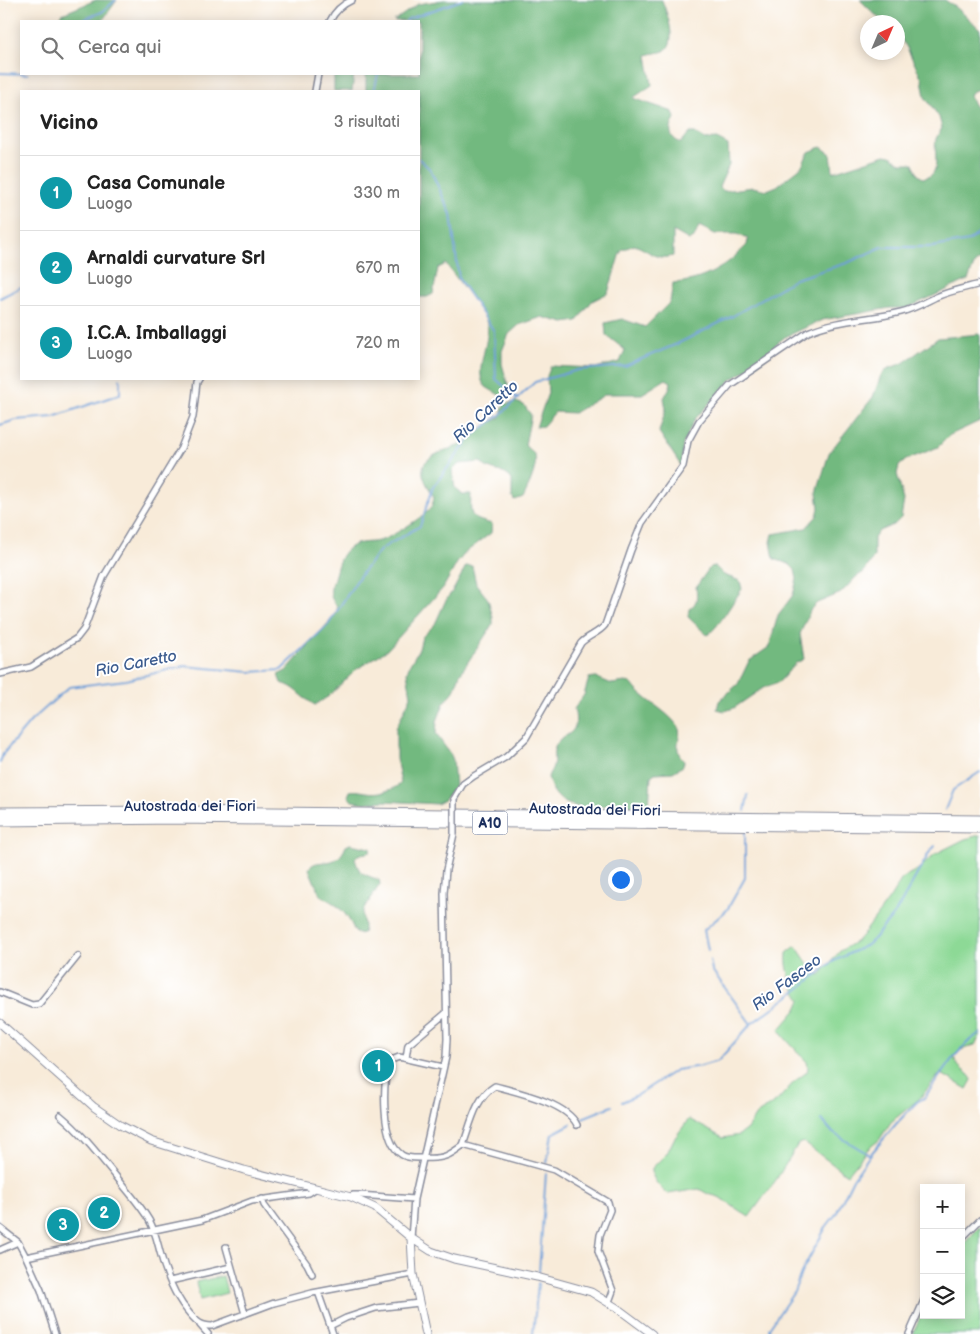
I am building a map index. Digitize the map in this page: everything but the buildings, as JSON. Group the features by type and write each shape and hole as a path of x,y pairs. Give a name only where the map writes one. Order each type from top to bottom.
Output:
{"highway":[{"name":"Autostrada dei Fiori","path":"0,812 180,811 980,820"},
{"name":"Autostrada dei Fiori","path":"0,821 196,820 980,828"}],"main road":[{"path":"0,1023 94,1107 151,1141 315,1189 351,1197 375,1208 411,1238 441,1255 570,1285 591,1292 609,1302 652,1334"},
{"path":"411,1238 413,1274 426,1334"}],"street":[{"path":"330,20 334,13 352,0"},
{"path":"315,90 318,75"},
{"path":"411,1238 414,1199 447,1047 444,892 446,870 454,834 454,799 463,784 506,757 526,738 582,643 587,637 601,630 606,625 642,523 683,466 688,441 699,421 730,385 808,332 836,322 900,312 920,306 946,294 980,284"},
{"path":"0,674 31,666 77,638 84,629 104,576 181,448 193,417 198,380"},
{"path":"0,992 32,1005 39,1004 78,956"},
{"path":"406,1058 408,1045 446,1013"},
{"path":"443,1067 399,1057 389,1061 386,1073 385,1107 388,1134 403,1156 422,1158 450,1156 463,1145 474,1111 489,1090 495,1086 546,1101 572,1116 578,1125"},
{"path":"60,1115 122,1184 144,1212 153,1230 173,1290 185,1308 208,1334"},
{"path":"463,1145 554,1170 608,1202 610,1210 600,1235 598,1251 613,1291 609,1302"},
{"path":"26,1257 202,1220 252,1201 309,1193 315,1189"},
{"path":"351,1197 359,1194 414,1199"},
{"path":"262,1199 264,1205 307,1264 312,1274"},
{"path":"965,1236 980,1220"},
{"path":"0,1228 18,1242 26,1257 41,1290 55,1334"},
{"path":"0,1250 18,1242"},
{"path":"226,1247 245,1314"},
{"path":"170,1281 231,1266"},
{"path":"198,1323 204,1326 212,1326 281,1301 413,1274"},
{"path":"318,1292 333,1334"},
{"path":"330,1326 346,1318 376,1308 419,1303"},
{"path":"909,1334 920,1309"}],"green space":[{"path":"96,0 117,0 103,20 56,20 62,14"},
{"path":"444,0 662,0 670,27 671,41 664,51 647,55 652,85 633,98 673,112 675,118 671,133 681,143 689,133 695,133 705,140 717,139 728,145 729,165 719,187 724,191 753,187 767,190 777,186 801,167 809,152 821,147 831,154 833,172 885,155 891,156 901,163 913,163 918,175 923,178 933,173 936,163 936,139 942,128 939,117 925,97 922,79 905,45 905,15 876,15 860,0 945,0 980,29 980,89 973,91 969,96 980,114 980,260 975,263 968,280 907,308 890,308 822,320 785,337 776,344 770,354 732,379 695,419 683,444 681,466 659,432 666,409 664,398 671,382 666,379 642,394 606,394 574,413 555,412 543,426 536,427 548,393 547,376 551,366 595,368 620,362 625,350 606,335 605,323 622,319 645,327 670,302 673,283 684,282 714,272 739,253 747,245 748,239 737,234 715,234 699,226 694,238 689,240 673,231 673,256 657,256 634,245 622,250 608,293 592,301 577,321 564,323 542,317 519,325 509,334 502,351 502,364 511,396 506,399 486,387 482,381 481,366 487,339 487,324 446,264 438,268 433,294 427,297 420,297 420,90 366,90 366,75 420,75 420,20 395,20 418,4"},
{"path":"334,75 354,75 352,90 334,90"},
{"path":"980,334 980,421 950,435 938,447 906,460 899,466 897,474 904,500 901,518 895,524 879,531 874,538 874,557 864,572 856,577 841,593 817,603 811,609 800,634 804,659 796,663 779,682 763,688 734,708 725,711 717,709 719,701 738,684 749,661 769,647 778,615 793,595 797,579 795,570 789,564 774,559 771,542 773,534 806,528 817,516 819,508 817,493 829,453 873,397 881,375 887,369 903,363 938,338"},
{"path":"516,402 524,405 531,415 525,445 534,454 535,458 532,476 523,498 515,501 512,498 512,480 509,476 488,468 481,462 459,464 452,471 455,488 462,494 471,494 471,512 473,516 492,524 491,533 466,552 457,563 443,588 387,650 357,669 329,696 315,705 295,689 281,683 278,675 286,671 337,613 337,606 331,596 331,589 343,554 357,544 386,538 406,527 428,511 434,497 423,476 423,468 429,458 469,441 483,427 500,417 504,404"},
{"path":"466,566 472,566 476,584 488,599 493,624 460,674 454,691 444,703 437,721 436,734 453,760 455,786 443,801 437,804 384,801 365,803 352,801 348,796 350,791 380,792 390,790 401,783 396,758 396,728 411,696 407,672 419,649 422,637 435,624 445,602"},
{"path":"715,566 724,575 740,581 742,589 720,621 707,635 688,617 689,609 696,600 696,587 710,567"},
{"path":"595,677 612,684 631,683 641,694 672,719 679,729 678,751 684,761 683,766 673,772 655,773 651,776 649,807 606,805 578,807 564,802 554,793 551,786 548,777 554,764 554,750 557,744 573,730 576,719 574,709 584,695 589,678"},
{"path":"980,835 980,1036 975,1045 961,1050 954,1056 960,1068 972,1080 967,1089 940,1073 920,1098 891,1122 879,1140 868,1149 848,1174 803,1142 798,1144 776,1180 749,1217 719,1197 699,1189 668,1194 662,1189 655,1179 652,1168 667,1153 674,1139 689,1119 723,1138 739,1135 747,1129 756,1115 777,1101 795,1081 807,1072 807,1062 779,1030 797,1009 801,1000 790,977 787,953 796,946 815,974 820,975 840,951 858,940 865,932 901,880 919,869 935,854 965,839"},
{"path":"350,844 371,848 370,852 358,855 355,858 360,871 379,880 380,884 363,911 364,930 363,933 358,934 341,910 320,895 309,869 316,863 337,859 346,846"},
{"path":"980,1226 980,1334 913,1334 920,1317 920,1319 965,1319 965,1243"},
{"path":"223,1276 227,1293 200,1300 196,1282"}],"waterway":[{"path":"82,20 102,12 116,0"},
{"path":"407,20 462,0"},
{"path":"0,73 20,74"},
{"path":"374,90 378,75"},
{"path":"420,160 430,169 451,214 459,279 494,331 496,379 518,399"},
{"name":"Rio Caretto","path":"0,763 3,754 31,721 69,687 126,680 184,666 250,672 281,670 328,625 359,577 381,549 420,526 433,487 470,438 501,414 535,382 578,370 625,366 677,344 733,316 795,279 847,263 882,247 933,247 969,241 980,232"},
{"path":"0,298 20,288"},
{"path":"0,425 16,420 53,417 120,394 120,380"},
{"name":"Rio Fasceo","path":"945,810 953,790 980,772"},
{"path":"745,811 748,795"},
{"path":"708,950 704,930 727,910 745,878 745,831"},
{"name":"Rio Fasceo","path":"622,1102 637,1095 676,1070 718,1061 751,1024 832,962 869,944 896,912 929,853 935,846"},
{"path":"710,960 712,970 751,1024"},
{"path":"770,1334 769,1328 794,1292 801,1273 826,1227 836,1214 853,1179 896,1124 917,1102 924,1098 952,1059 970,1040 980,1033"},
{"name":"Rio Fasceo","path":"580,1119 612,1106"},
{"path":"822,1120 833,1133 870,1155"},
{"name":"Rio Fasceo","path":"547,1163 552,1134 571,1124"},
{"name":"Rio Fasceo","path":"539,1272 546,1173"},
{"name":"Rio Fasceo","path":"533,1334 538,1283"}],"place":[{"name":"Casa Comunale","path":"378,1066"},
{"name":"Arnaldi curvature Srl","path":"104,1213"},
{"name":"I.C.A. Imballaggi","path":"63,1225"}]}
